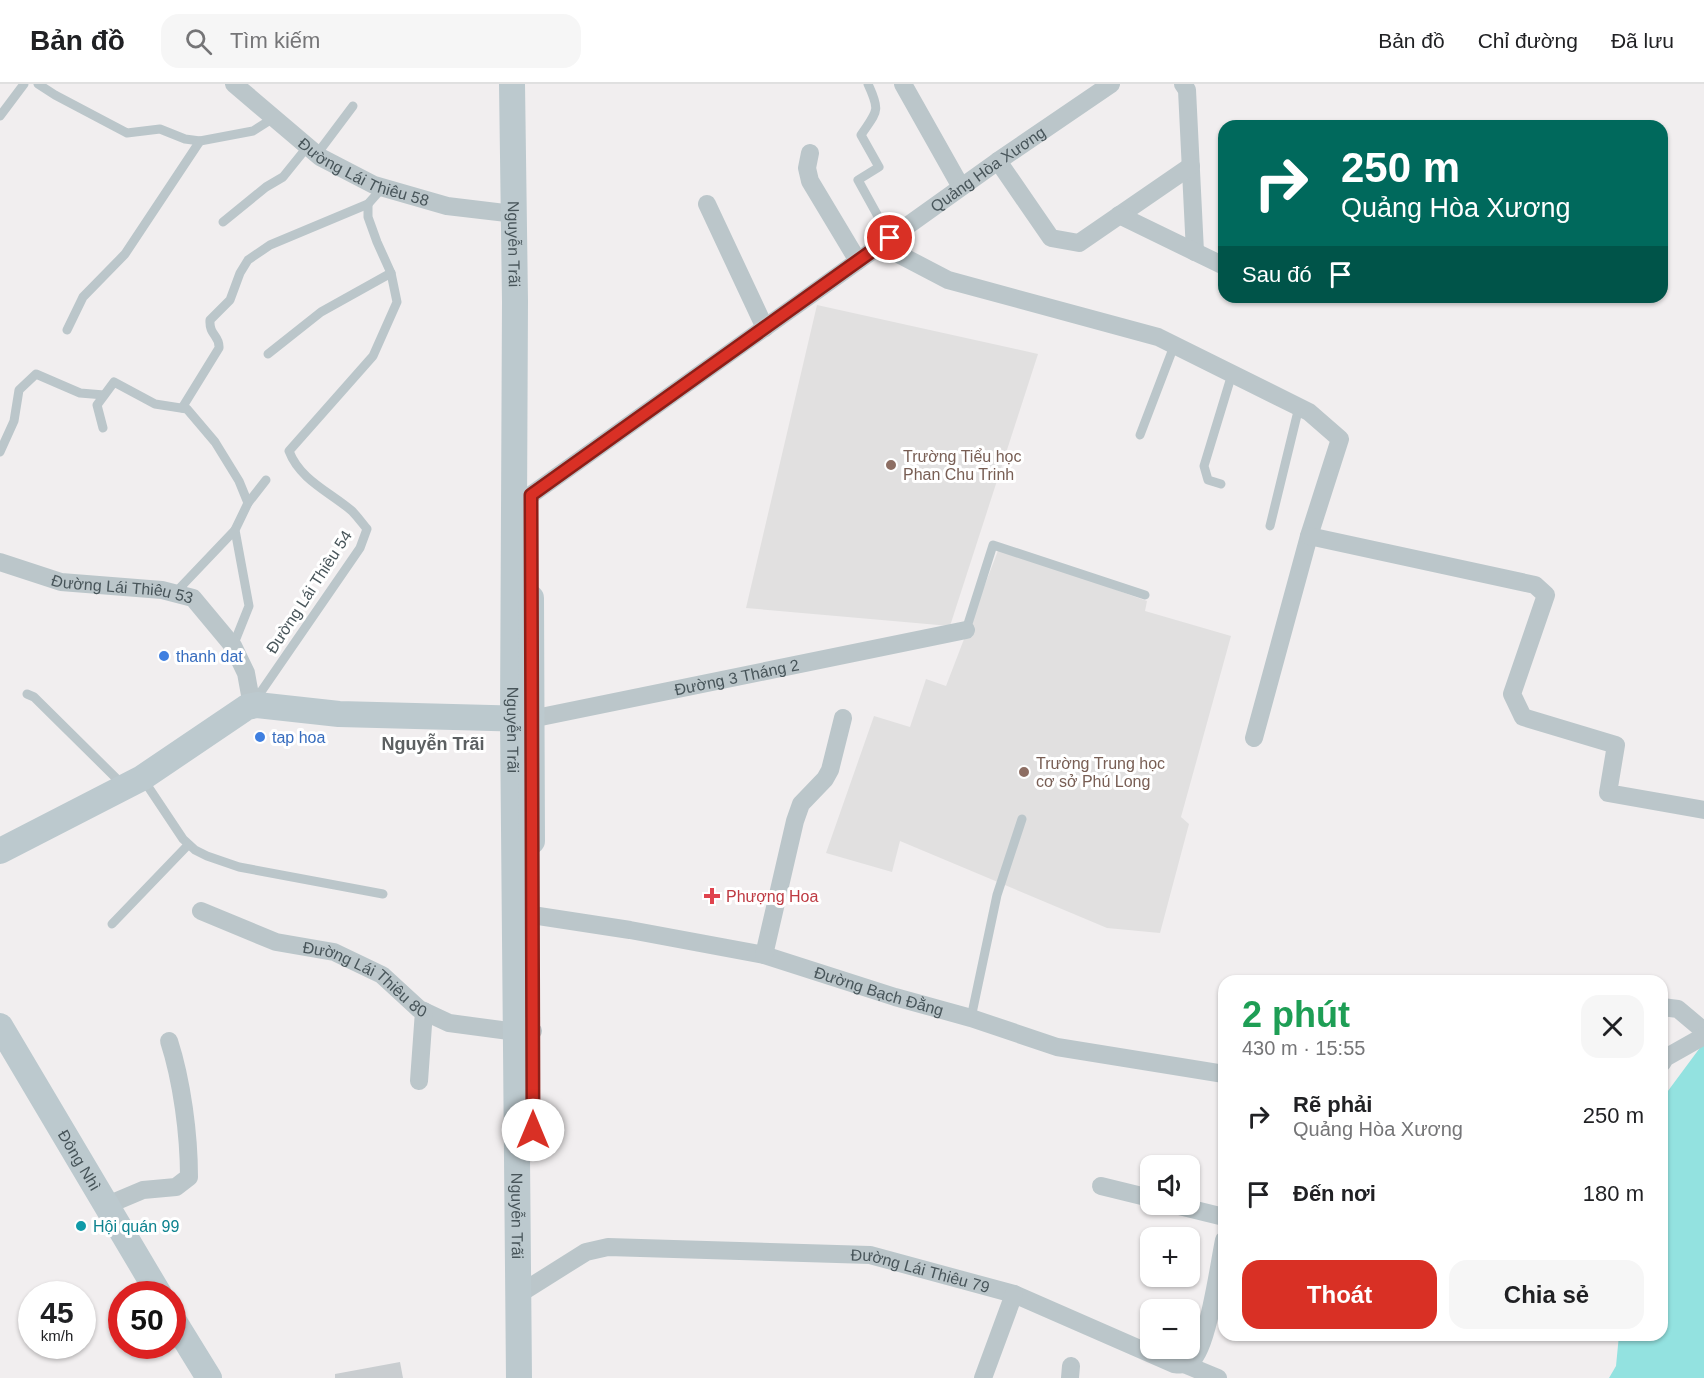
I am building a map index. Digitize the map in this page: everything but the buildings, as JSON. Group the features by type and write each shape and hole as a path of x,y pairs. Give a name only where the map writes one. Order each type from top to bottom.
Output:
{"main road":[{"name":"Nguyễn Trãi","path":"520,94 514,214 522,501"},
{"name":"Nguyễn Trãi","path":"519,1378 526,1290 520,94"},
{"name":"Đường 3 Tháng 2","path":"254,705 339,714 522,719"},
{"path":"0,851 134,782 239,711 254,705"},
{"name":"Nguyễn Trãi","path":"522,719 532,915 525,1031"},
{"name":"Đông Nhì","path":"0,1026 151,1281"},
{"name":"Nguyễn Trãi","path":"526,1290 534,1378"},
{"path":"186,1341 209,1378"}],"street":[{"name":"Đường Lái Thiêu 58","path":"234,84 312,150 374,184 447,206 514,214"},
{"path":"903,84 962,187"},
{"name":"Quảng Hòa Xương","path":"522,501 998,161 1111,84"},
{"path":"1183,84 1187,90 1195,252"},
{"path":"810,153 807,168 810,181 858,261"},
{"path":"998,161 1051,238 1079,243 1191,166"},
{"path":"707,204 765,328"},
{"path":"1119,215 1218,263"},
{"path":"886,242 948,280 1158,337 1309,412 1340,439 1309,536 1254,738"},
{"path":"1309,536 1535,585 1546,596 1512,694 1523,717 1616,745 1608,793 1704,810"},
{"name":"Đường Lái Thiêu 53","path":"0,562 61,582 152,589 193,598 233,646 246,673 254,705"},
{"name":"Đường 3 Tháng 2","path":"522,719 966,630"},
{"path":"764,956 799,810 805,798 827,776 840,739 843,718"},
{"name":"Đường Lái Thiêu 80","path":"201,911 276,942 334,952 382,975 424,1011 449,1023 525,1031"},
{"name":"Đường Bạch Đằng","path":"532,915 630,930 764,956 970,1018 1057,1047 1218,1073"},
{"path":"1668,1008 1678,1009 1704,1031"},
{"path":"419,1081 424,1011"},
{"path":"1668,1056 1704,1036"},
{"path":"105,1206 143,1190 176,1187 189,1177 189,1158 176,1064 169,1041"},
{"path":"1101,1186 1140,1196"},
{"path":"1200,1211 1218,1216"},
{"name":"Đường Lái Thiêu 79","path":"526,1290 585,1252 608,1247 870,1255 1014,1294 1174,1364 1184,1364 1218,1378"},
{"path":"1184,1364 1194,1359 1201,1344 1218,1270"},
{"path":"983,1378 1014,1294"}],"lane":[{"path":"0,116 24,84"},
{"path":"38,84 128,133 160,129 185,139 201,141 253,131 275,117"},
{"path":"868,84 876,102 877,111 861,135 879,167 858,180 886,242"},
{"path":"223,222 266,187 283,177 312,150 352,106"},
{"path":"67,330 83,297 125,254 201,141"},
{"path":"182,408 219,348 218,339 210,328 210,320 230,300 240,273 248,260 270,245 368,204 383,187"},
{"name":"Đường Lái Thiêu 54","path":"254,705 360,548 367,529 353,511 318,487 293,463 289,451 373,356 398,302 392,273 376,242 368,217 368,204"},
{"path":"268,354 321,312 392,273"},
{"path":"1140,435 1174,345"},
{"path":"0,452 14,421 19,390 36,374 80,393 104,395"},
{"path":"1221,484 1208,480 1204,466 1232,374"},
{"path":"104,428 97,405 114,382 155,404 187,409 214,442 239,481 248,502"},
{"path":"1270,526 1299,407"},
{"path":"175,593 235,530 248,502 266,480"},
{"path":"233,646 249,606 235,530"},
{"name":"Đường 3 Tháng 2","path":"966,630 993,544 1145,595"},
{"path":"27,694 34,697 134,782 188,844 220,862 383,894"},
{"path":"970,1018 997,895 1022,819"},
{"path":"112,924 188,844"}],"shaded area":[{"name":"Trường Tiểu học Phan Chu Trinh","path":"817,305 1038,354 950,626 746,608"},
{"name":"Trường Trung học cơ sở Phú Long","path":"999,548 1147,601 1145,611 1231,636 1181,817 1189,824 1160,933 1107,928 900,841 892,872 826,853 874,716 910,727 926,679 946,686"}],"water":[{"path":"1704,1045 1704,1378 1609,1378 1616,1366 1618,1341 1668,1341 1668,1091"}],"place":[{"name":"Trường Tiểu học Phan Chu Trinh","path":"891,465"},
{"name":"thanh dat","path":"164,656"},
{"name":"tap hoa","path":"260,737"},
{"name":"Trường Trung học cơ sở Phú Long","path":"1024,772"},
{"name":"Phượng Hoa","path":"712,896"},
{"name":"Hội quán 99","path":"81,1226"}],"district":[{"name":"Nguyễn Trãi","path":"433,744"}],"route":[{"path":"533,1130 531,495 890,238"}]}
